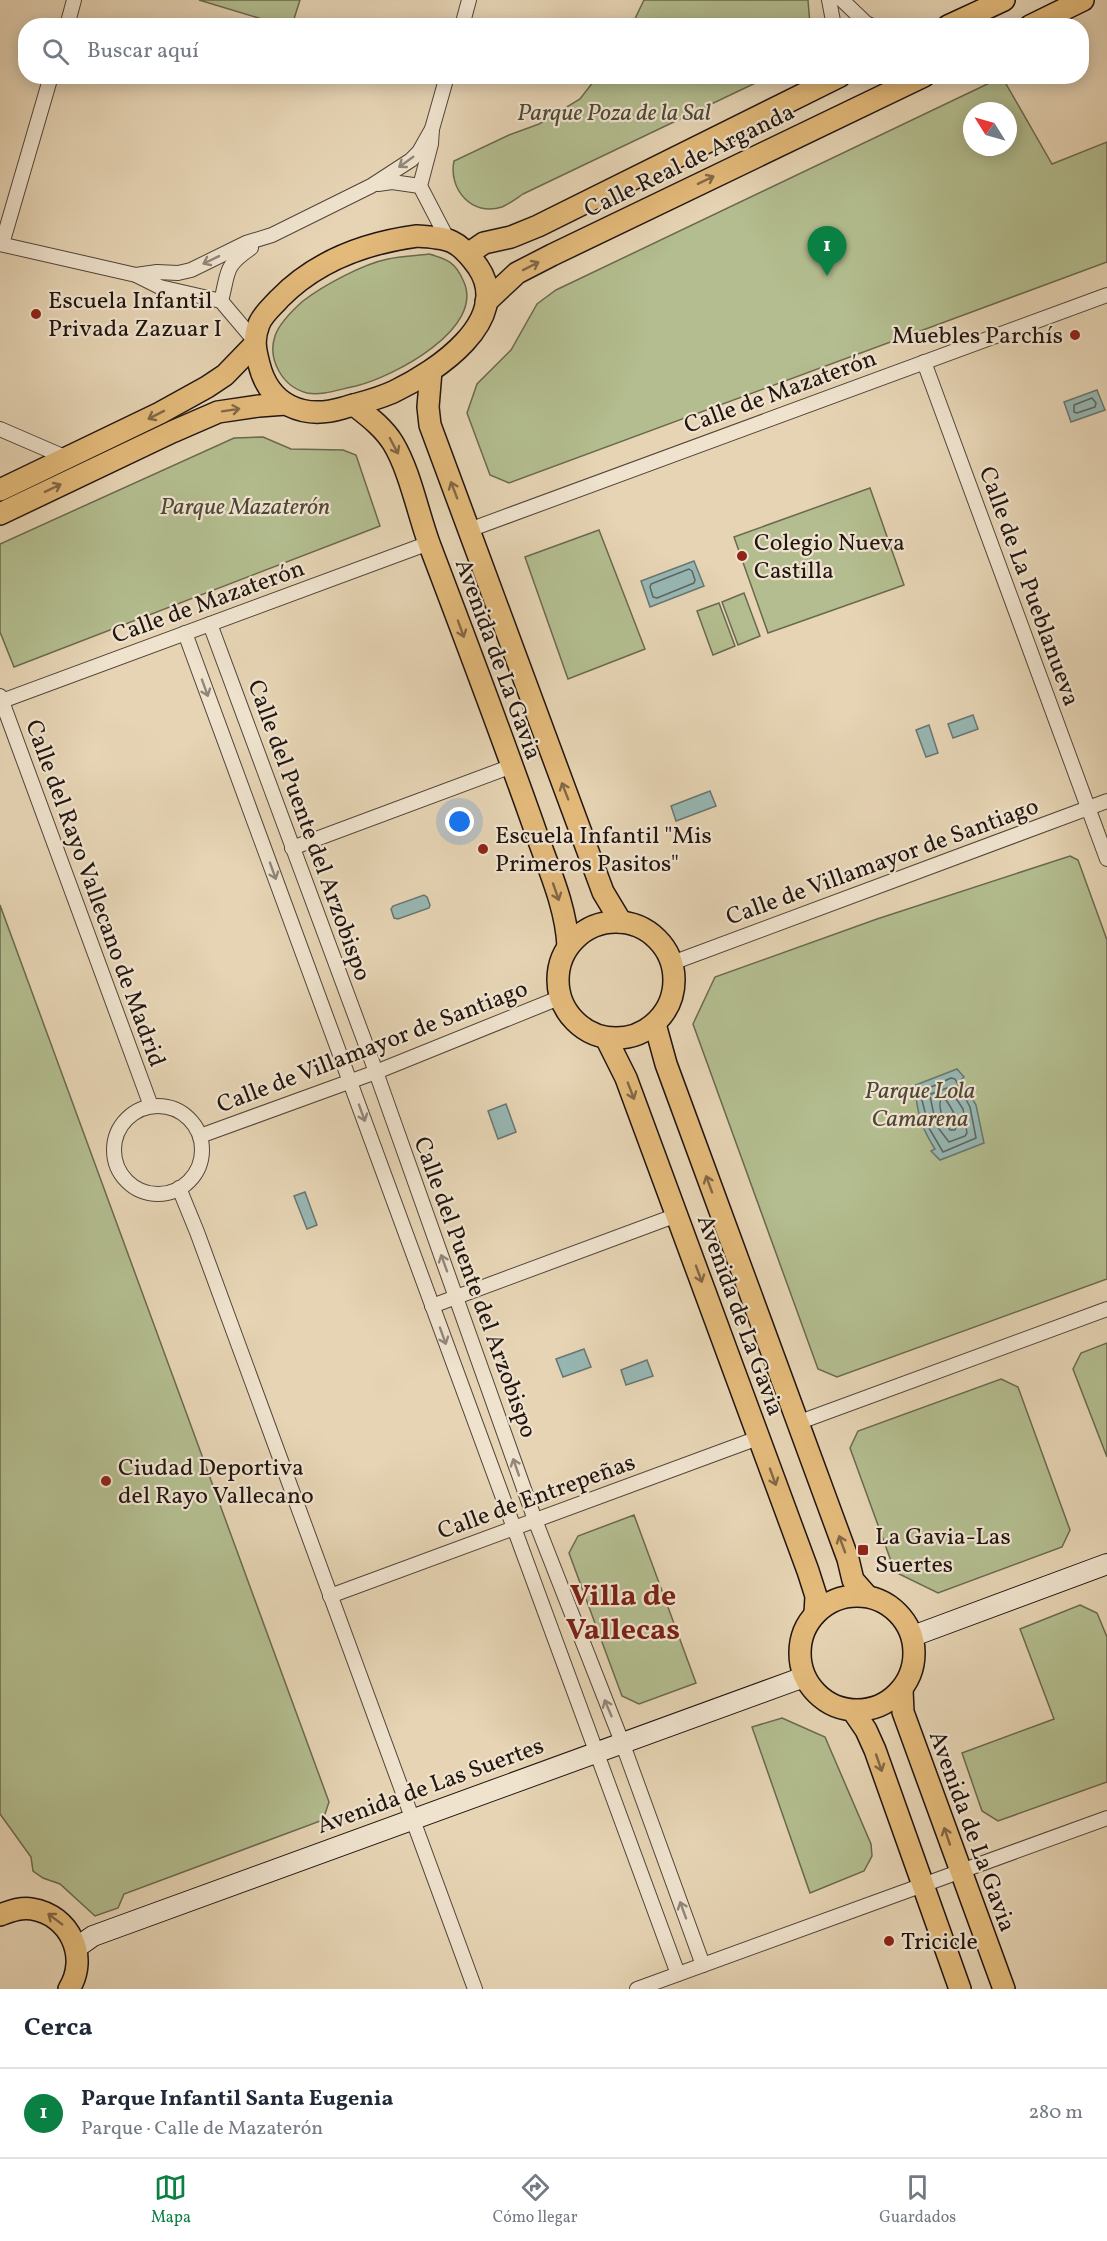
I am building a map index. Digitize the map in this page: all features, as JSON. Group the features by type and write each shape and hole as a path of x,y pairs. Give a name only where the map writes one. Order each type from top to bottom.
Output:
{"main road":[{"path":"965,18 1004,0"},
{"path":"1046,18 1083,0"},
{"name":"Calle Real de Arganda","path":"468,254 484,243 511,237 548,221 814,84"},
{"name":"Calle Real de Arganda","path":"486,302 517,273 907,84"},
{"path":"0,490 160,413 225,375 254,343 260,322 267,312 291,287 323,266 364,246 391,239 417,236 447,238 468,254 480,269 485,284 486,302 482,319 471,336 453,354 430,371 393,392 338,410 313,412 298,410 272,393 262,378 254,343"},
{"name":"Avenida de La Gavia","path":"430,371 428,407 430,425 603,892 621,922"},
{"path":"0,514 218,412 286,404"},
{"name":"Avenida de La Gavia","path":"354,405 379,425 393,444 512,766 567,926 568,946"},
{"path":"621,922 638,926 653,935 664,947 672,963 674,985 668,1006 655,1024 640,1034 623,1039 606,1038 586,1031 570,1017 559,998 557,980 560,962 568,946 583,932 601,923 621,922"},
{"name":"Avenida de La Gavia","path":"655,1024 666,1064 854,1580 867,1596"},
{"name":"Avenida de La Gavia","path":"606,1038 626,1078 808,1571 816,1596 815,1614"},
{"path":"913,1636 1107,1564"},
{"path":"846,1596 867,1596 895,1609 908,1624 913,1636 915,1656 912,1672 902,1690 891,1700 873,1709 853,1711 825,1701 810,1687 800,1663 800,1644 804,1630 815,1614 828,1603 846,1596"},
{"name":"Avenida de Las Suertes","path":"76,1948 104,1932 804,1677"},
{"name":"Avenida de La Gavia","path":"902,1690 903,1712 1004,1989"},
{"path":"853,1711 866,1730 875,1750 960,1989"},
{"path":"5,1908 46,1912 70,1933 76,1948 78,1965 73,1986"}],"street":[{"path":"69,18 74,0"},
{"path":"464,18 469,0"},
{"path":"829,0 832,18"},
{"path":"842,0 861,18"},
{"path":"49,84 1,244 136,275 160,287 221,301 254,343"},
{"path":"445,84 420,186 447,238"},
{"path":"221,301 223,284 231,265 240,255 265,238 371,186 411,160 419,152 432,129"},
{"path":"371,186 392,182 420,186"},
{"path":"136,275 157,272 178,273 191,270 246,243 265,238"},
{"name":"Calle de Mazaterón","path":"469,530 1107,295"},
{"name":"Calle de La Pueblanueva","path":"924,362 1107,859"},
{"path":"0,429 67,458"},
{"name":"Calle de Mazaterón","path":"1,698 429,543"},
{"name":"Calle del Puente del Arzobispo","path":"210,624 376,1072 535,1520 622,1742 703,1965"},
{"name":"Calle del Puente del Arzobispo","path":"185,633 678,1974"},
{"name":"Calle del Rayo Vallecano de Madrid","path":"1,698 150,1106"},
{"path":"292,848 512,766"},
{"name":"Calle de Villamayor de Santiago","path":"672,963 1107,801"},
{"name":"Calle de Villamayor de Santiago","path":"200,1136 350,1082 559,998"},
{"path":"150,1106 175,1109 186,1115 200,1136 202,1149 200,1162 194,1174 179,1188 160,1194 146,1192 133,1186 123,1176 116,1163 114,1151 120,1127 128,1117 150,1106"},
{"path":"179,1188 475,1989"},
{"path":"432,1306 677,1215"},
{"path":"797,1423 1107,1310"},
{"name":"Calle de Entrepeñas","path":"330,1596 758,1438"},
{"path":"638,1989 1107,1818"}],"green space":[{"path":"199,0 300,0 294,18 259,18"},
{"path":"644,0 808,0 809,18 635,18"},
{"name":"Parque Poza de la Sal","path":"592,84 753,84 523,194 502,207 481,208 464,198 455,181 454,161 509,135 539,124 580,99"},
{"path":"987,84 1006,84 1016,102 963,102 963,156 1017,156 1017,103 1052,164 1107,142 1107,262 509,483 490,475 467,413 477,384 511,350 537,304 556,290"},
{"path":"429,254 446,260 457,269 463,280 467,298 462,316 432,348 372,381 332,392 307,393 298,390 284,379 273,354 275,336 291,312 303,301 322,288 367,265 393,258"},
{"name":"Parque Mazaterón","path":"263,437 291,449 343,450 356,455 380,526 14,667 0,632 0,544 234,438"},
{"path":"870,488 904,585 768,633 734,537"},
{"path":"599,530 645,649 568,679 525,557"},
{"path":"744,593 760,636 738,645 722,602"},
{"path":"719,603 735,646 713,655 697,611"},
{"name":"Parque Lola Camarena","path":"1070,856 1078,860 1107,940 1107,1279 837,1377 818,1369 693,1024 715,977 877,919"},
{"name":"Ciudad Deportiva del Rayo Vallecano","path":"0,905 329,1802 323,1820 124,1894 118,1908 95,1916 60,1884 43,1878 33,1871 31,1857 0,1814"},
{"path":"1107,1343 1107,1457 1073,1369 1081,1353"},
{"path":"1001,1379 1018,1387 1070,1530 1062,1547 938,1593 895,1572 850,1448 858,1431"},
{"path":"634,1515 696,1683 639,1704 622,1696 569,1553 578,1536"},
{"path":"1080,1605 1097,1613 1107,1637 1107,1782 998,1821 982,1811 962,1753 1054,1719 1020,1629"},
{"path":"782,1718 825,1737 871,1844 872,1856 864,1871 810,1893 752,1727"}],"water":[{"path":"1097,390 1105,410 1071,422 1064,402"},
{"path":"694,561 704,586 650,607 641,581"},
{"path":"973,715 978,729 953,738 948,724"},
{"path":"929,725 938,753 926,757 916,730"},
{"path":"710,791 716,806 676,821 671,806"},
{"path":"424,895 427,897 429,908 398,919 394,918 391,909 393,906"},
{"path":"957,1069 964,1077 961,1080 976,1105 984,1143 940,1160 931,1151 935,1149 922,1124 916,1096 912,1097 913,1086"},
{"path":"506,1104 516,1132 498,1139 488,1111"},
{"path":"305,1192 317,1225 307,1229 294,1196"},
{"path":"584,1349 591,1367 563,1377 556,1359"},
{"path":"647,1360 653,1376 626,1385 621,1370"}],"place":[{"name":"Parque Infantil Santa Eugenia","path":"827,276"},
{"name":"Escuela Infantil Privada Zazuar I","path":"36,314"},
{"name":"Muebles Parchís","path":"1075,335"},
{"name":"Colegio Nueva Castilla","path":"742,556"},
{"name":"Escuela Infantil \"Mis Primeros Pasitos\"","path":"483,849"},
{"name":"Ciudad Deportiva del Rayo Vallecano","path":"106,1481"},
{"name":"La Gavia-Las Suertes","path":"863,1550"},
{"name":"Tricicle","path":"889,1941"}],"district":[{"name":"Villa de Vallecas","path":"623,1612"}]}
